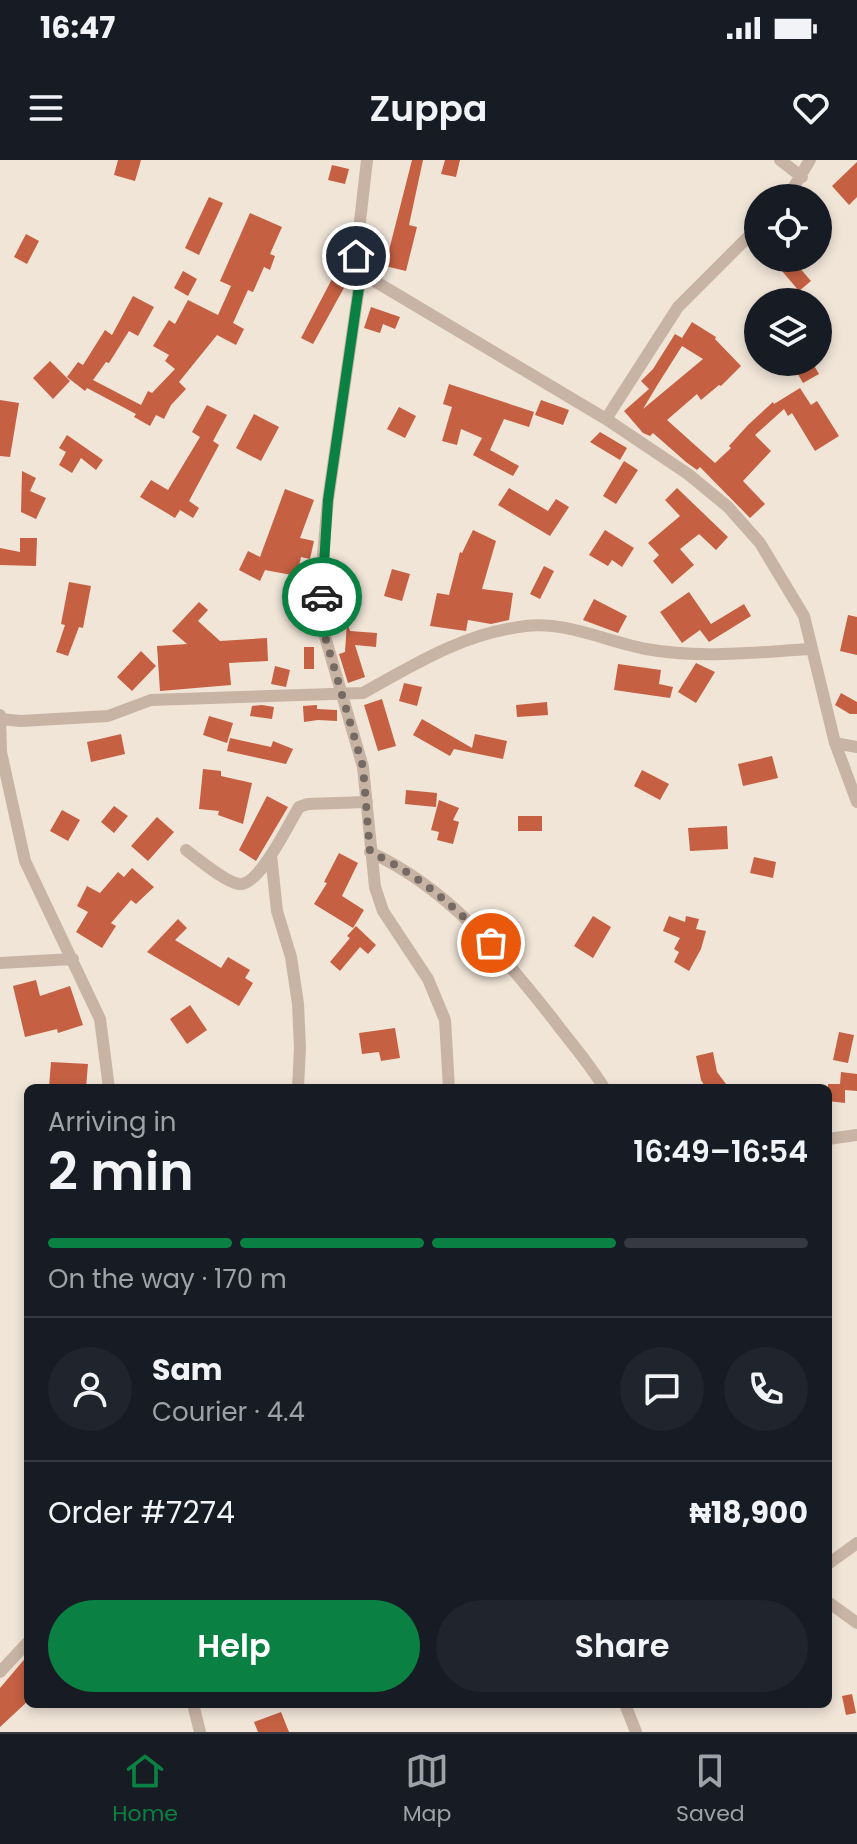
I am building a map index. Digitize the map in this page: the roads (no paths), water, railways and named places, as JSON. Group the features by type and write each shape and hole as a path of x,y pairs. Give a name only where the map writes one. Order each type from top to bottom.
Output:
{"street":[{"path":"367,160 356,256 361,273 328,500 321,576 322,626 363,767 375,887 383,911 428,979 445,1020 449,1084"},
{"path":"780,160 802,177"},
{"path":"797,184 810,160"},
{"path":"606,419 650,346 678,307 744,241"},
{"path":"361,273 606,419 688,474 728,507 760,543 804,616 835,743 857,802"},
{"path":"108,1084 100,1019 25,861 1,752 0,718 21,721 108,716 151,700 363,693 440,649 527,625 546,626 648,650 709,655 812,649"},
{"path":"835,743 857,747"},
{"path":"186,850 241,885 251,882 299,807 367,802"},
{"path":"370,852 400,865 441,895 491,943 601,1084"},
{"path":"271,855 277,911 291,957 298,1004 298,1084"},
{"path":"0,963 73,959"},
{"path":"832,1138 857,1135"},
{"path":"832,1561 857,1543"},
{"path":"832,1605 857,1623"},
{"path":"0,1672 24,1646"},
{"path":"194,1708 200,1732"},
{"path":"627,1708 636,1732"}]}
